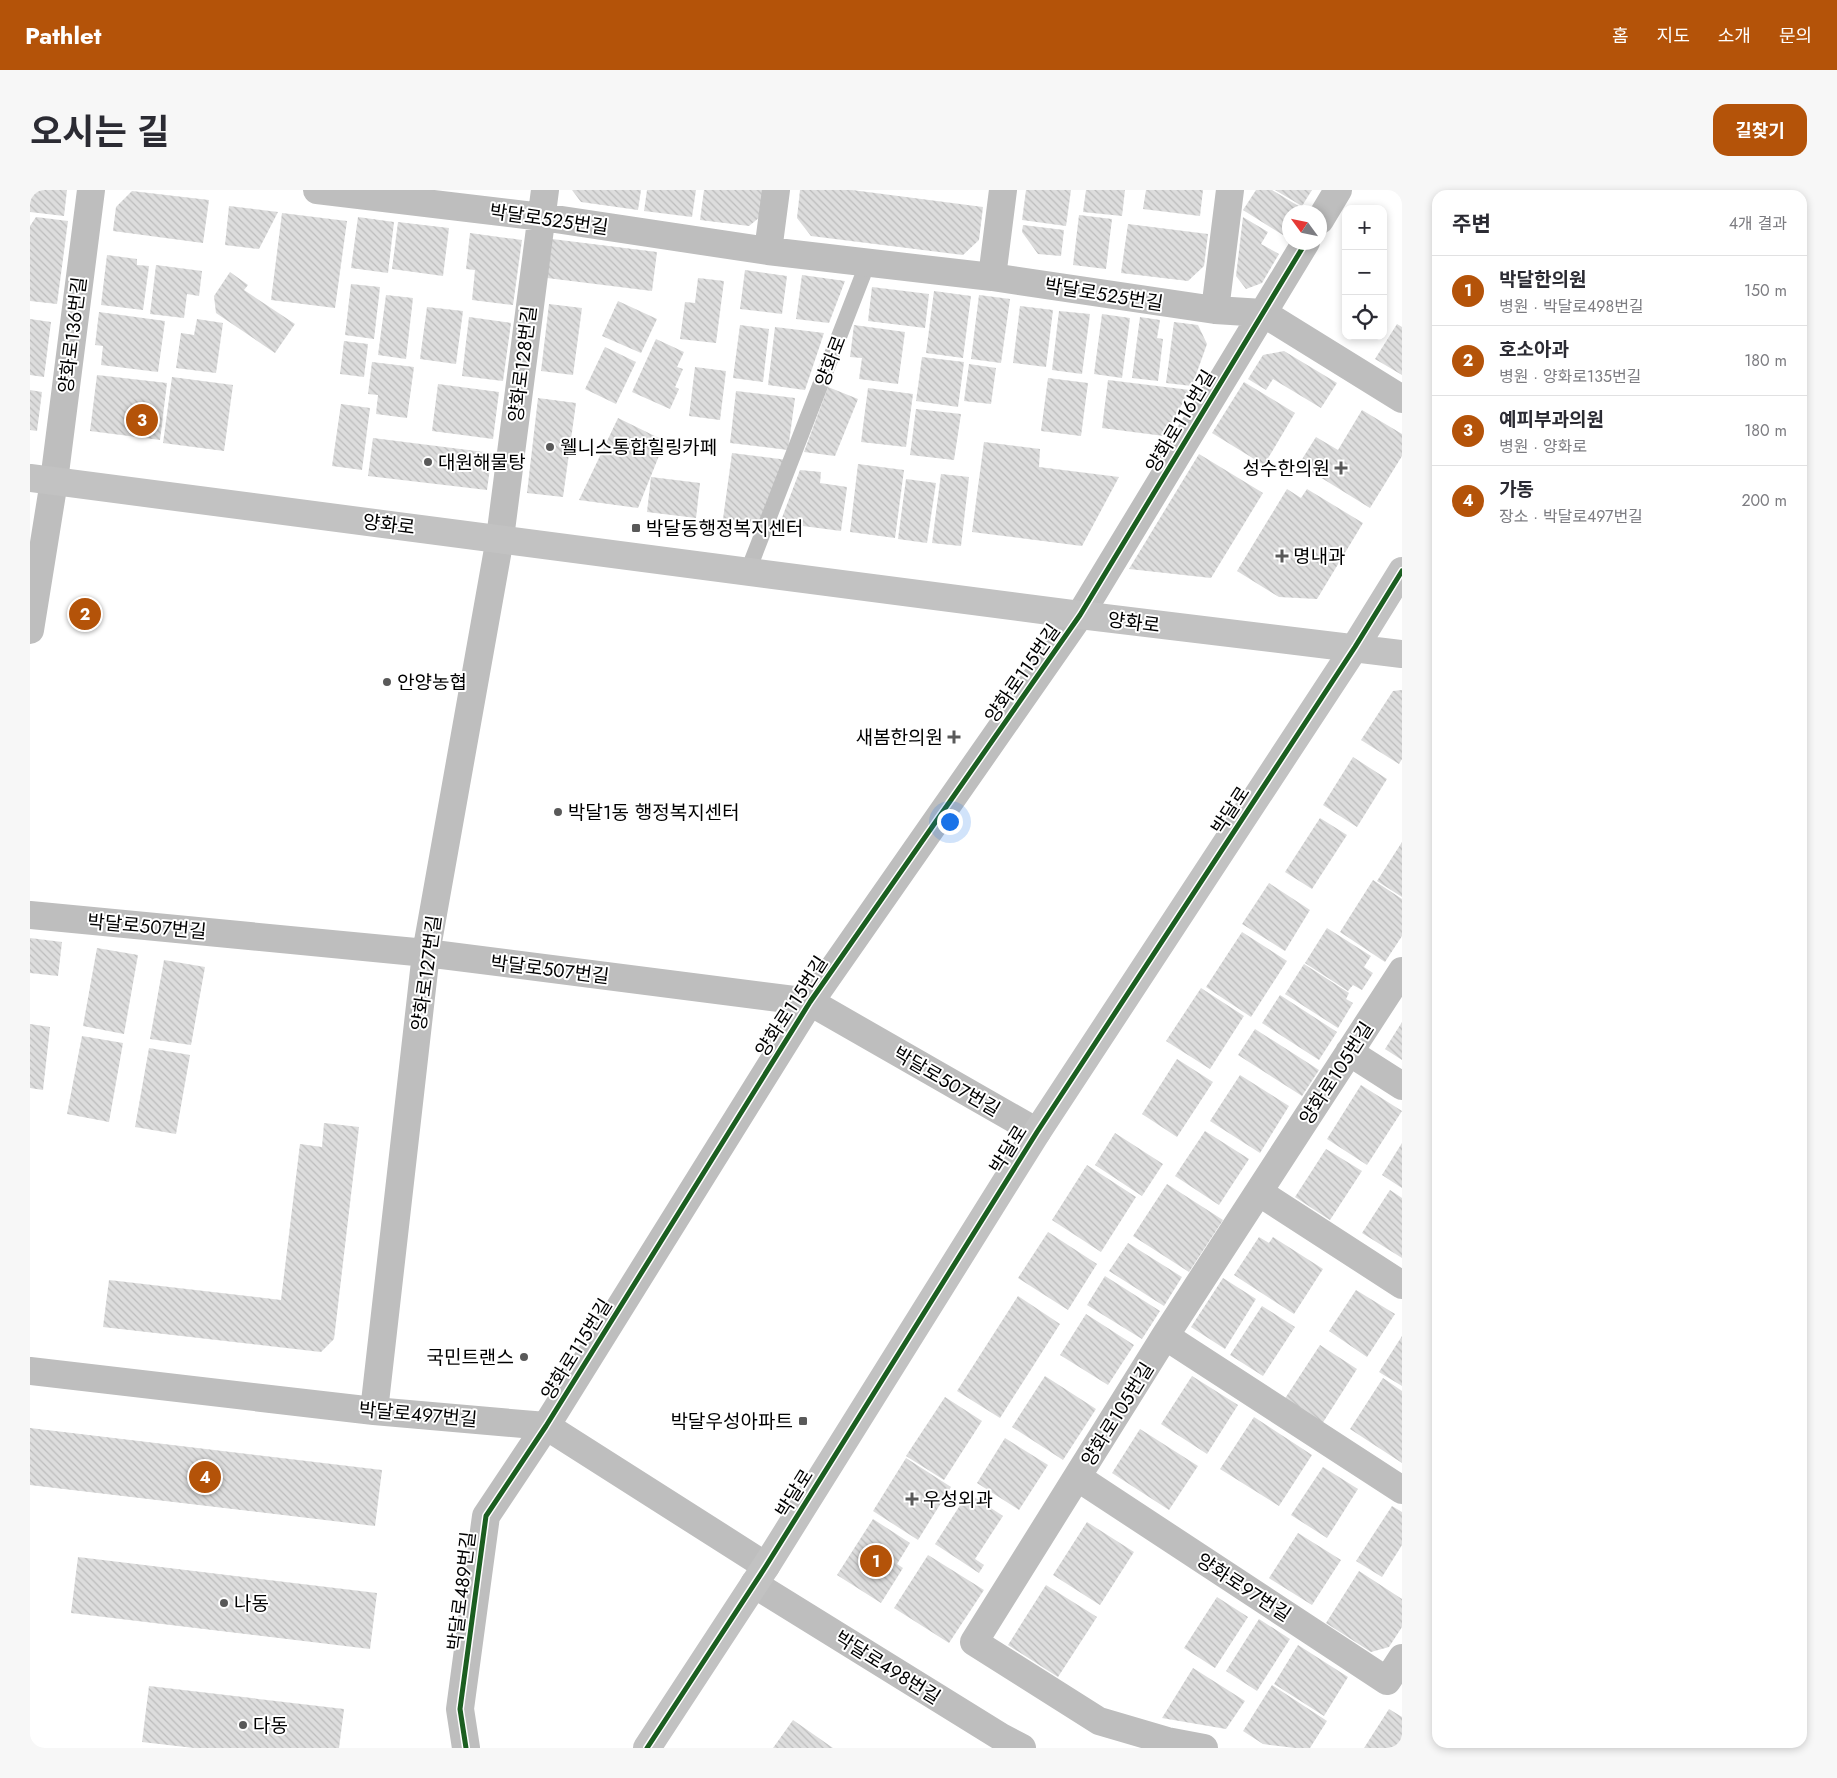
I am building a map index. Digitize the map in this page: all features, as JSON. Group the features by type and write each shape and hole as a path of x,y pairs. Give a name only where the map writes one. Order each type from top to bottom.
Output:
{"street":[{"name":"양화로136번길","path":"30,630 42,479 91,190"},
{"name":"박달로525번길","path":"325,190 542,217 768,251 992,277 1215,310 1263,313 1402,399"},
{"name":"양화로128번길","path":"500,538 545,190"},
{"path":"768,251 776,190"},
{"path":"992,277 1003,190"},
{"path":"1215,310 1230,190"},
{"path":"1327,208 1338,190"},
{"name":"양화로116번길","path":"1080,615 1301,250"},
{"name":"양화로","path":"42,479 1080,615 1402,654"},
{"name":"양화로127번길","path":"374,1411 426,953 500,538"},
{"name":"박달로","path":"647,1748 760,1575 1037,1132 1355,647 1402,571"},
{"name":"양화로115번길","path":"546,1426 810,1002 1080,615"},
{"name":"박달로507번길","path":"30,915 426,953 810,1002 1037,1132"},
{"name":"양화로105번길","path":"1204,1748 1165,1745 1099,1721 974,1642 1165,1336 1402,971"},
{"path":"1349,1052 1402,1086"},
{"path":"1260,1192 1402,1285"},
{"path":"1165,1336 1402,1490"},
{"name":"박달로497번길","path":"30,1371 374,1411 546,1426 760,1575"},
{"name":"박달로489번길","path":"466,1748 460,1709 486,1516 546,1426"},
{"name":"양화로97번길","path":"1077,1477 1387,1681 1402,1658"},
{"name":"박달로498번길","path":"760,1575 1001,1737 1022,1748"}],"lane":[{"name":"양화로","path":"748,571 868,262"}],"building":[{"path":"30,190 67,190 64,216 30,212"},
{"path":"572,190 641,190 638,210 581,202"},
{"path":"647,190 696,190 692,217 644,211"},
{"path":"704,190 764,190 760,217 749,226 700,220"},
{"path":"800,190 852,190 983,207 979,240 963,255 811,236 797,218"},
{"path":"1026,190 1071,190 1066,226 1022,220"},
{"path":"1086,190 1125,190 1122,216 1083,212"},
{"path":"1146,190 1203,190 1200,216 1143,209"},
{"path":"1256,190 1272,190 1297,205 1282,205 1282,234 1243,210"},
{"path":"1275,190 1312,190 1303,205"},
{"path":"132,191 209,200 203,243 113,231 116,207"},
{"path":"229,206 278,212 259,249 225,245"},
{"path":"282,213 347,221 335,308 271,300"},
{"path":"1079,215 1112,219 1106,269 1073,265"},
{"path":"36,217 68,221 57,304 30,301 30,226"},
{"path":"358,217 394,222 388,273 351,268"},
{"path":"1243,217 1268,232 1261,244 1279,254 1262,283 1246,289 1236,276"},
{"path":"398,222 449,228 443,276 392,269"},
{"path":"1128,224 1208,234 1204,266 1188,281 1121,273"},
{"path":"1023,225 1064,230 1061,256 1038,254 1022,232"},
{"path":"470,233 522,240 513,305 472,300 475,270 466,269"},
{"path":"544,238 657,252 652,291 539,277"},
{"path":"107,255 137,259 137,265 149,266 143,310 101,305"},
{"path":"156,265 202,271 199,296 187,294 184,318 150,314"},
{"path":"745,270 787,276 782,314 740,309"},
{"path":"230,272 248,285 244,290 295,324 275,353 216,313 214,296"},
{"path":"802,275 845,281 829,323 796,319"},
{"path":"698,278 724,281 716,343 680,339 685,302 695,303"},
{"path":"351,284 380,287 374,339 345,335"},
{"path":"872,287 929,294 925,328 868,321"},
{"path":"934,291 971,296 963,358 926,353"},
{"path":"386,295 413,298 406,359 378,355"},
{"path":"979,295 1010,299 1001,363 971,359"},
{"path":"618,301 657,319 641,353 602,336"},
{"path":"549,304 582,308 573,375 541,371"},
{"path":"1020,306 1053,310 1046,367 1013,363"},
{"path":"427,307 463,311 456,364 420,359"},
{"path":"1059,311 1090,314 1082,374 1052,370"},
{"path":"99,312 165,321 158,372 101,365 103,346 95,345"},
{"path":"1102,314 1130,318 1122,378 1094,374"},
{"path":"469,317 511,323 503,381 462,376"},
{"path":"1140,317 1160,320 1157,338 1163,339 1158,381 1132,378"},
{"path":"30,319 51,322 44,377 30,375"},
{"path":"197,319 223,323 216,373 176,368 181,333 194,335"},
{"path":"1174,322 1198,325 1207,344 1192,386 1166,383"},
{"path":"1397,324 1402,327 1402,375 1375,359"},
{"path":"740,325 769,329 763,382 733,378"},
{"path":"854,325 905,332 898,384 859,379 862,358 850,357"},
{"path":"775,327 824,333 805,390 768,385"},
{"path":"656,339 684,352 677,367 683,369 675,387 679,389 670,409 632,392"},
{"path":"344,341 368,344 364,377 340,374"},
{"path":"605,347 636,362 616,404 585,389"},
{"path":"1284,351 1337,383 1321,408 1273,379 1266,390 1248,379 1263,355"},
{"path":"922,357 964,362 958,407 916,401"},
{"path":"372,362 414,367 407,418 376,414 378,395 368,394"},
{"path":"969,364 996,368 991,404 964,401"},
{"path":"695,367 726,371 720,420 689,416"},
{"path":"97,375 167,383 160,440 90,431"},
{"path":"172,377 233,385 224,451 163,443"},
{"path":"1048,378 1088,383 1081,436 1041,431"},
{"path":"1108,380 1190,390 1164,436 1102,428"},
{"path":"1244,382 1295,413 1264,465 1212,433"},
{"path":"438,384 499,392 493,439 432,431"},
{"path":"828,387 858,399 835,456 804,452"},
{"path":"868,388 913,394 906,447 861,442"},
{"path":"30,390 42,392 37,431 30,430"},
{"path":"736,391 795,398 788,450 730,443"},
{"path":"538,398 576,403 563,497 527,493"},
{"path":"341,404 370,408 362,470 332,466"},
{"path":"916,409 961,414 954,460 910,455"},
{"path":"1362,410 1402,434 1402,456 1370,508 1299,464 1316,437 1338,450"},
{"path":"618,418 665,441 638,508 579,500"},
{"path":"373,438 492,453 487,490 368,476"},
{"path":"984,442 1040,449 1039,467 1119,477 1082,546 972,532"},
{"path":"732,453 788,460 764,524 723,519"},
{"path":"1199,454 1263,493 1211,578 1129,569"},
{"path":"858,464 904,470 895,538 850,532"},
{"path":"800,470 821,472 820,483 847,487 841,531 780,523"},
{"path":"941,474 969,477 961,546 932,543"},
{"path":"651,477 700,483 696,518 647,512"},
{"path":"906,479 936,483 927,543 898,539"},
{"path":"1287,489 1301,498 1307,489 1363,523 1317,599 1279,597 1237,571"},
{"path":"1402,690 1402,759 1399,764 1361,740 1393,691"},
{"path":"1353,757 1387,779 1357,827 1323,805"},
{"path":"1320,818 1347,835 1312,889 1285,872"},
{"path":"1402,842 1402,897 1377,881"},
{"path":"1373,880 1402,899 1402,936 1385,962 1340,932"},
{"path":"1269,883 1310,910 1285,951 1242,924"},
{"path":"1327,928 1371,956 1364,967 1373,973 1362,990 1353,985 1348,991 1305,963"},
{"path":"1242,932 1287,961 1251,1017 1206,987"},
{"path":"30,938 62,942 58,976 30,973"},
{"path":"97,948 138,955 124,1034 83,1026"},
{"path":"164,960 205,967 191,1045 150,1039"},
{"path":"1304,964 1349,993 1346,999 1353,1003 1338,1028 1285,994"},
{"path":"1201,988 1244,1016 1210,1069 1166,1041"},
{"path":"1280,995 1337,1032 1319,1060 1262,1023"},
{"path":"1402,1022 1402,1060 1385,1049"},
{"path":"30,1024 50,1027 43,1090 30,1088"},
{"path":"1255,1029 1319,1070 1302,1096 1238,1055"},
{"path":"82,1036 123,1043 109,1122 67,1114"},
{"path":"149,1048 190,1055 176,1134 135,1127"},
{"path":"1177,1059 1213,1082 1177,1137 1142,1114"},
{"path":"1240,1075 1289,1106 1260,1153 1210,1121"},
{"path":"1361,1085 1402,1111 1367,1165 1327,1139"},
{"path":"324,1123 359,1127 334,1339 321,1352 103,1327 109,1280 281,1300 300,1144 322,1147"},
{"path":"1205,1131 1249,1159 1219,1205 1175,1176"},
{"path":"1115,1133 1163,1164 1142,1196 1095,1165"},
{"path":"1402,1143 1402,1188 1382,1175"},
{"path":"1326,1149 1362,1171 1330,1220 1295,1197"},
{"path":"1087,1165 1136,1197 1101,1252 1052,1220"},
{"path":"1167,1184 1223,1220 1189,1272 1133,1236"},
{"path":"1390,1190 1402,1198 1402,1258 1362,1233"},
{"path":"1048,1232 1097,1264 1068,1310 1018,1278"},
{"path":"1259,1237 1269,1243 1273,1237 1323,1269 1294,1314 1234,1275"},
{"path":"1128,1243 1182,1277 1164,1306 1109,1271"},
{"path":"1105,1276 1160,1311 1142,1339 1087,1305"},
{"path":"1223,1278 1256,1299 1225,1349 1191,1327"},
{"path":"1356,1290 1395,1314 1367,1357 1329,1331"},
{"path":"1018,1296 1060,1324 1000,1418 957,1391"},
{"path":"1262,1306 1295,1327 1263,1376 1230,1355"},
{"path":"1086,1314 1134,1345 1108,1385 1060,1355"},
{"path":"1402,1336 1402,1386 1379,1372"},
{"path":"1320,1345 1357,1369 1322,1424 1284,1400"},
{"path":"1045,1376 1096,1409 1063,1460 1012,1427"},
{"path":"1192,1376 1238,1405 1207,1454 1161,1424"},
{"path":"1383,1378 1402,1391 1402,1463 1350,1429"},
{"path":"945,1397 982,1421 944,1480 906,1456"},
{"path":"1254,1417 1312,1455 1279,1506 1220,1469"},
{"path":"30,1428 382,1470 375,1526 30,1485"},
{"path":"1140,1429 1198,1466 1169,1510 1112,1473"},
{"path":"1005,1438 1048,1465 1019,1510 977,1483"},
{"path":"906,1458 951,1487 918,1540 873,1511"},
{"path":"1323,1467 1358,1489 1327,1538 1291,1515"},
{"path":"968,1493 1003,1516 975,1559 984,1565 979,1573 935,1544"},
{"path":"1392,1506 1402,1512 1402,1545 1382,1577 1356,1561"},
{"path":"873,1519 910,1543 897,1564 903,1568 881,1603 837,1575"},
{"path":"1087,1522 1134,1552 1100,1605 1053,1575"},
{"path":"1298,1533 1341,1560 1312,1605 1269,1578"},
{"path":"928,1555 984,1590 949,1643 894,1608"},
{"name":"나동","path":"78,1557 377,1593 370,1649 71,1613"},
{"path":"1359,1571 1402,1599 1402,1627 1389,1647 1371,1652 1326,1623"},
{"path":"1046,1585 1097,1617 1058,1677 1008,1645"},
{"path":"1217,1597 1248,1617 1215,1668 1184,1648"},
{"path":"1259,1619 1290,1639 1257,1691 1226,1671"},
{"path":"1298,1645 1348,1677 1324,1716 1274,1684"},
{"path":"1193,1668 1245,1701 1226,1729 1162,1718"},
{"path":"1272,1685 1327,1721 1310,1748 1263,1744 1243,1731"},
{"name":"다동","path":"149,1686 344,1709 339,1748 194,1748 142,1742"},
{"path":"1389,1709 1402,1717 1402,1748 1364,1748"},
{"path":"793,1720 833,1748 773,1748"}],"cycle path":[{"path":"466,1748 460,1709 486,1516 546,1426 810,1002 1080,615 1301,250"},
{"path":"647,1748 766,1566 1037,1132 1355,647 1402,571"}],"place":[{"name":"예피부과의원","path":"142,420"},
{"name":"웰니스통합힐링카페","path":"550,447"},
{"name":"대원해물탕","path":"428,462"},
{"name":"성수한의원","path":"1341,468"},
{"name":"박달동행정복지센터","path":"636,528"},
{"name":"명내과","path":"1282,556"},
{"name":"호소아과","path":"85,614"},
{"name":"안양농협","path":"387,682"},
{"name":"새봄한의원","path":"954,737"},
{"name":"박달1동 행정복지센터","path":"558,812"},
{"name":"국민트랜스","path":"524,1357"},
{"name":"박달우성아파트","path":"803,1421"},
{"name":"가동","path":"205,1477"},
{"name":"우성외과","path":"912,1499"},
{"name":"박달한의원","path":"876,1561"},
{"name":"나동","path":"224,1603"},
{"name":"다동","path":"243,1725"}]}
